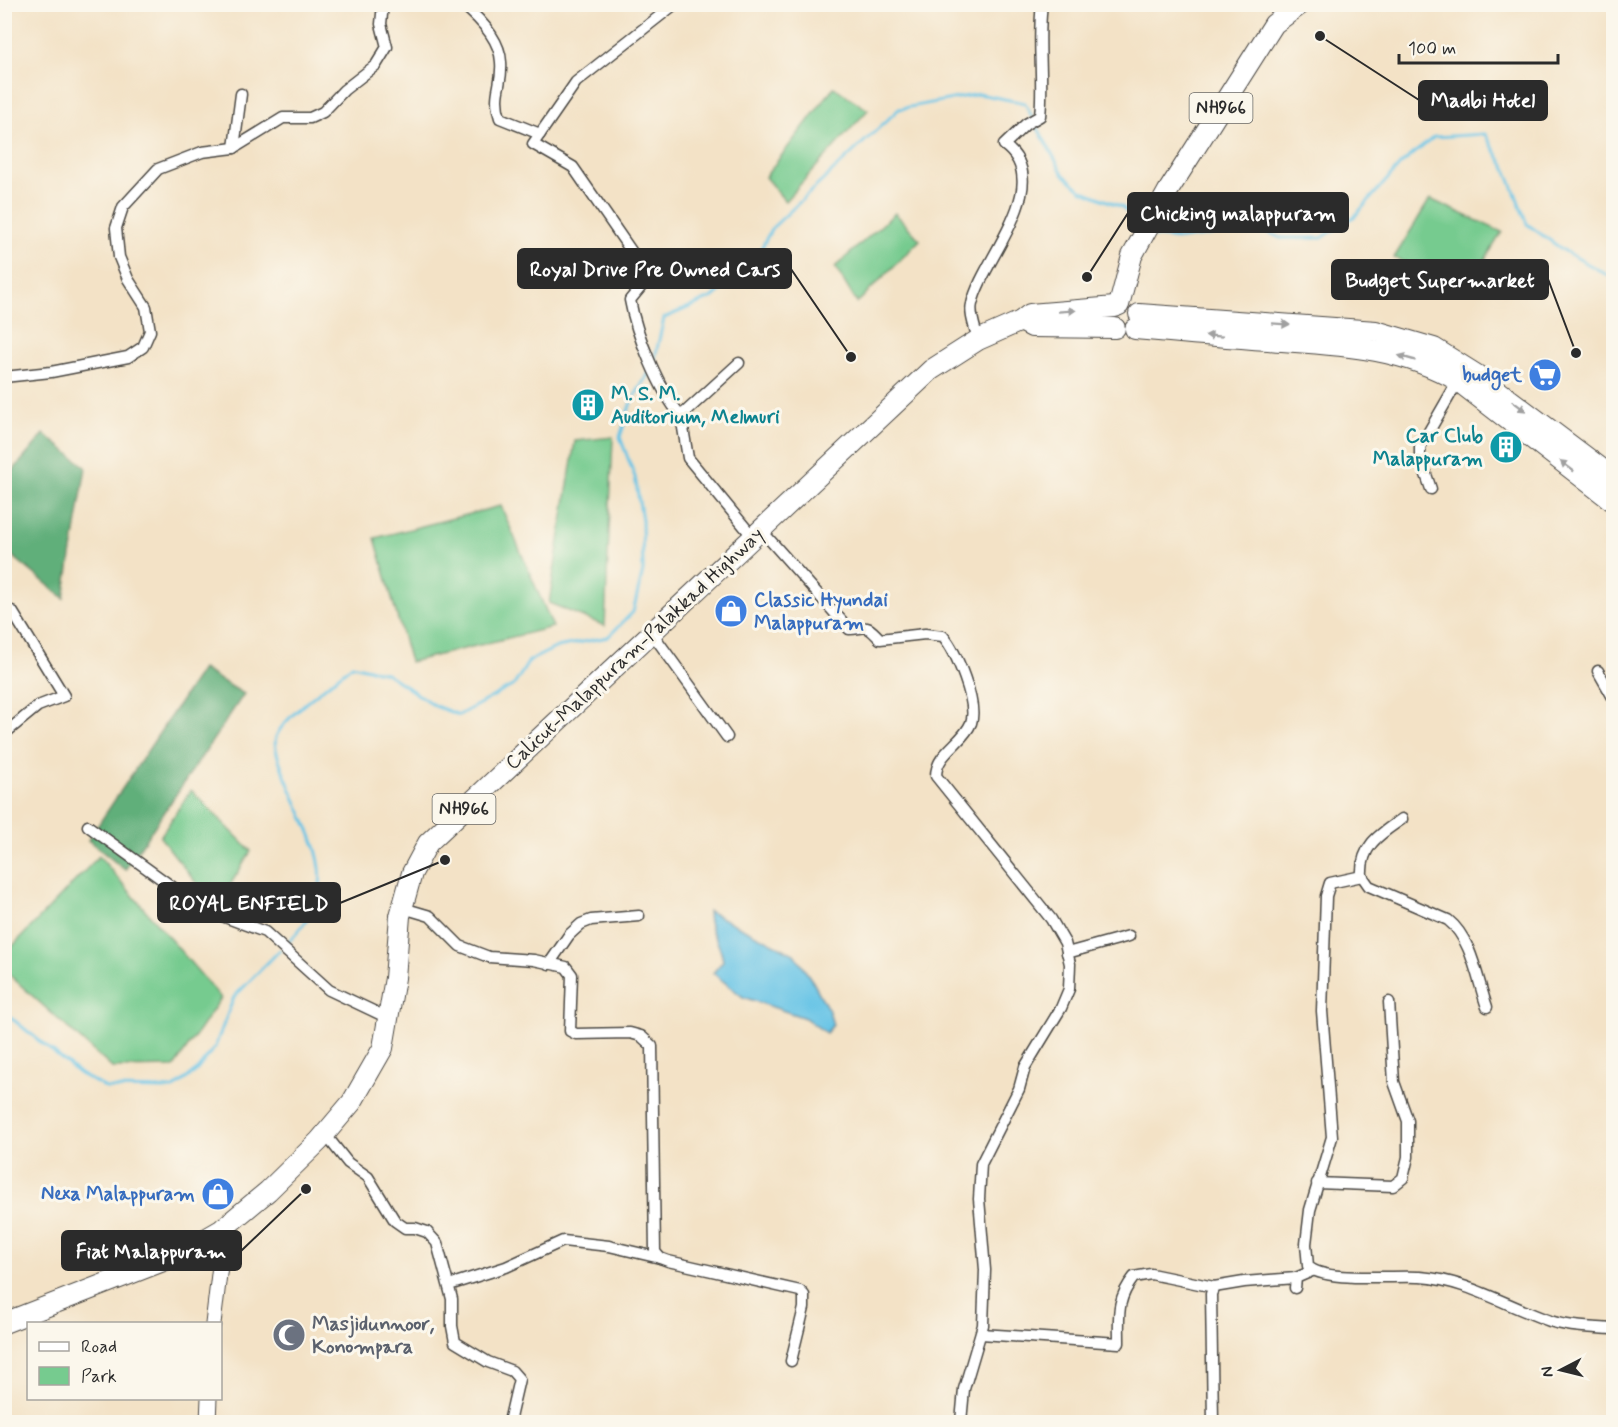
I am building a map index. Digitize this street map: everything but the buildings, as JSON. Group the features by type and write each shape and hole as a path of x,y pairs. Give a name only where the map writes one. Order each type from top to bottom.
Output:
{"highway":[{"name":"NH966","path":"1129,313 1132,256 1150,220 1274,24 1301,4"},
{"name":"Calicut-Malappuram-Palakkad Highway","path":"1129,313 1377,350 1437,369 1458,381 1614,502"},
{"name":"Calicut-Malappuram-Palakkad Highway","path":"4,1323 176,1256 220,1236 325,1134 352,1102 383,1048 400,916 412,873 428,843 931,370 978,340 1021,321 1030,314 1129,313 1376,332 1434,348 1478,375 1614,478"},
{"path":"1021,321 1032,327 1115,328 1125,333 1129,313"}],"main road":[{"path":"213,1322 220,1236"},
{"path":"208,1400 208,1422"}],"street":[{"path":"4,376 51,372 128,357 143,346 150,331 146,307 128,279 119,257 116,228 123,207 158,169 202,152 234,148 283,118 310,118 323,112 344,90 376,65 387,46 381,24 382,4"},
{"path":"462,4 482,23 497,45 501,62 495,101 500,118 540,134"},
{"path":"675,4 576,82 533,144 573,167 645,272 644,283 630,300 633,320 668,400 681,416 688,458 757,534 849,629 864,625 880,639 925,634 943,636 954,649 972,708 970,724 936,768 936,776 1051,919 1065,943 1070,964 1069,989 1061,1008 1025,1067 1019,1089 981,1164 979,1199 985,1270 981,1334 966,1383 961,1422"},
{"path":"978,340 971,305 1024,189 1022,166 1014,152 1004,145 1026,124 1040,116 1043,88 1038,36 1042,4"},
{"path":"234,148 241,94"},
{"path":"681,416 739,363"},
{"path":"1431,489 1420,457 1420,447 1458,381"},
{"path":"4,734 38,706 64,696 12,611"},
{"path":"652,633 727,737"},
{"path":"1598,671 1614,699"},
{"path":"1402,819 1375,838 1363,854 1362,876 1368,885 1448,920 1457,927 1467,946 1487,1007"},
{"path":"88,826 203,909 265,932 329,990 388,1018"},
{"path":"1362,876 1330,884 1326,896 1322,1011 1332,1137 1317,1183 1306,1244 1308,1266 1312,1271 1361,1278 1420,1277 1453,1282 1552,1322 1614,1329"},
{"path":"403,908 430,916 460,946 489,957 534,960 566,967 572,975 570,1031 576,1034 641,1036 652,1046 655,1252 660,1258"},
{"path":"549,964 569,935 581,924 591,920 639,916"},
{"path":"1067,953 1129,936"},
{"path":"1317,1183 1393,1186 1403,1178 1408,1157 1408,1121 1394,1082 1389,1002"},
{"path":"325,1134 348,1162 368,1177 395,1221 405,1228 427,1232 437,1243 449,1285 455,1342 488,1362 512,1371 519,1379 509,1422"},
{"path":"449,1285 506,1267 563,1241 609,1246 800,1291 804,1295 804,1308 791,1361"},
{"path":"981,1334 1119,1343 1119,1306 1123,1291 1134,1277 1151,1274 1214,1287 1244,1282 1296,1283 1312,1271"},
{"path":"1213,1422 1210,1356 1211,1294 1214,1287"}],"green space":[{"path":"834,87 868,110 785,201 765,177"},
{"path":"1430,199 1502,232 1468,287 1394,258"},
{"path":"895,213 920,240 857,303 835,267"},
{"path":"44,434 86,467 64,598 5,550 5,480"},
{"path":"613,437 605,626 549,603 575,441"},
{"path":"501,506 553,627 410,662 375,538"},
{"path":"202,669 244,694 125,870 88,840"},
{"path":"191,790 251,851 216,908 160,837"},
{"path":"99,856 221,998 174,1067 112,1068 5,971 5,954"}],"water":[{"path":"708,911 794,954 829,1011 833,1025 826,1033 805,1018 743,997 713,973 723,961 710,926"}],"waterway":[{"path":"654,362 664,318 713,297 755,260 772,228 899,109 979,94 1025,103 1032,117"},
{"path":"1035,123 1063,174 1081,190 1122,207 1141,225"},
{"path":"1153,236 1180,239 1260,228 1280,238 1322,238 1355,216 1400,165 1434,137 1485,134 1506,169 1527,224 1563,250 1611,277 1614,283"},
{"path":"285,945 305,922 317,901 321,880 312,838 277,752 275,741 281,729 298,710 352,665 386,673 435,706 459,715 514,685 529,661 557,647 608,637 633,612 643,571 642,520 635,477 620,437 631,402 650,371"},
{"path":"4,1012 80,1074 106,1088 173,1089 196,1071 215,1047 234,997 280,950"}],"place":[{"name":"Madbi Hotel","path":"1320,36"},
{"name":"Chicking malappuram","path":"1087,277"},
{"name":"Budget Supermarket","path":"1576,353"},
{"name":"Royal Drive Pre Owned Cars","path":"851,357"},
{"name":"budget","path":"1545,375"},
{"name":"M. S. M. Auditorium, Melmuri","path":"588,405"},
{"name":"Car Club Malappuram","path":"1506,447"},
{"name":"Classic Hyundai Malappuram","path":"731,611"},
{"name":"ROYAL ENFIELD","path":"445,860"},
{"name":"Fiat Malappuram","path":"306,1189"},
{"name":"Nexa Malappuram","path":"218,1194"},
{"name":"Masjidunnoor, Konompara","path":"289,1335"}]}
